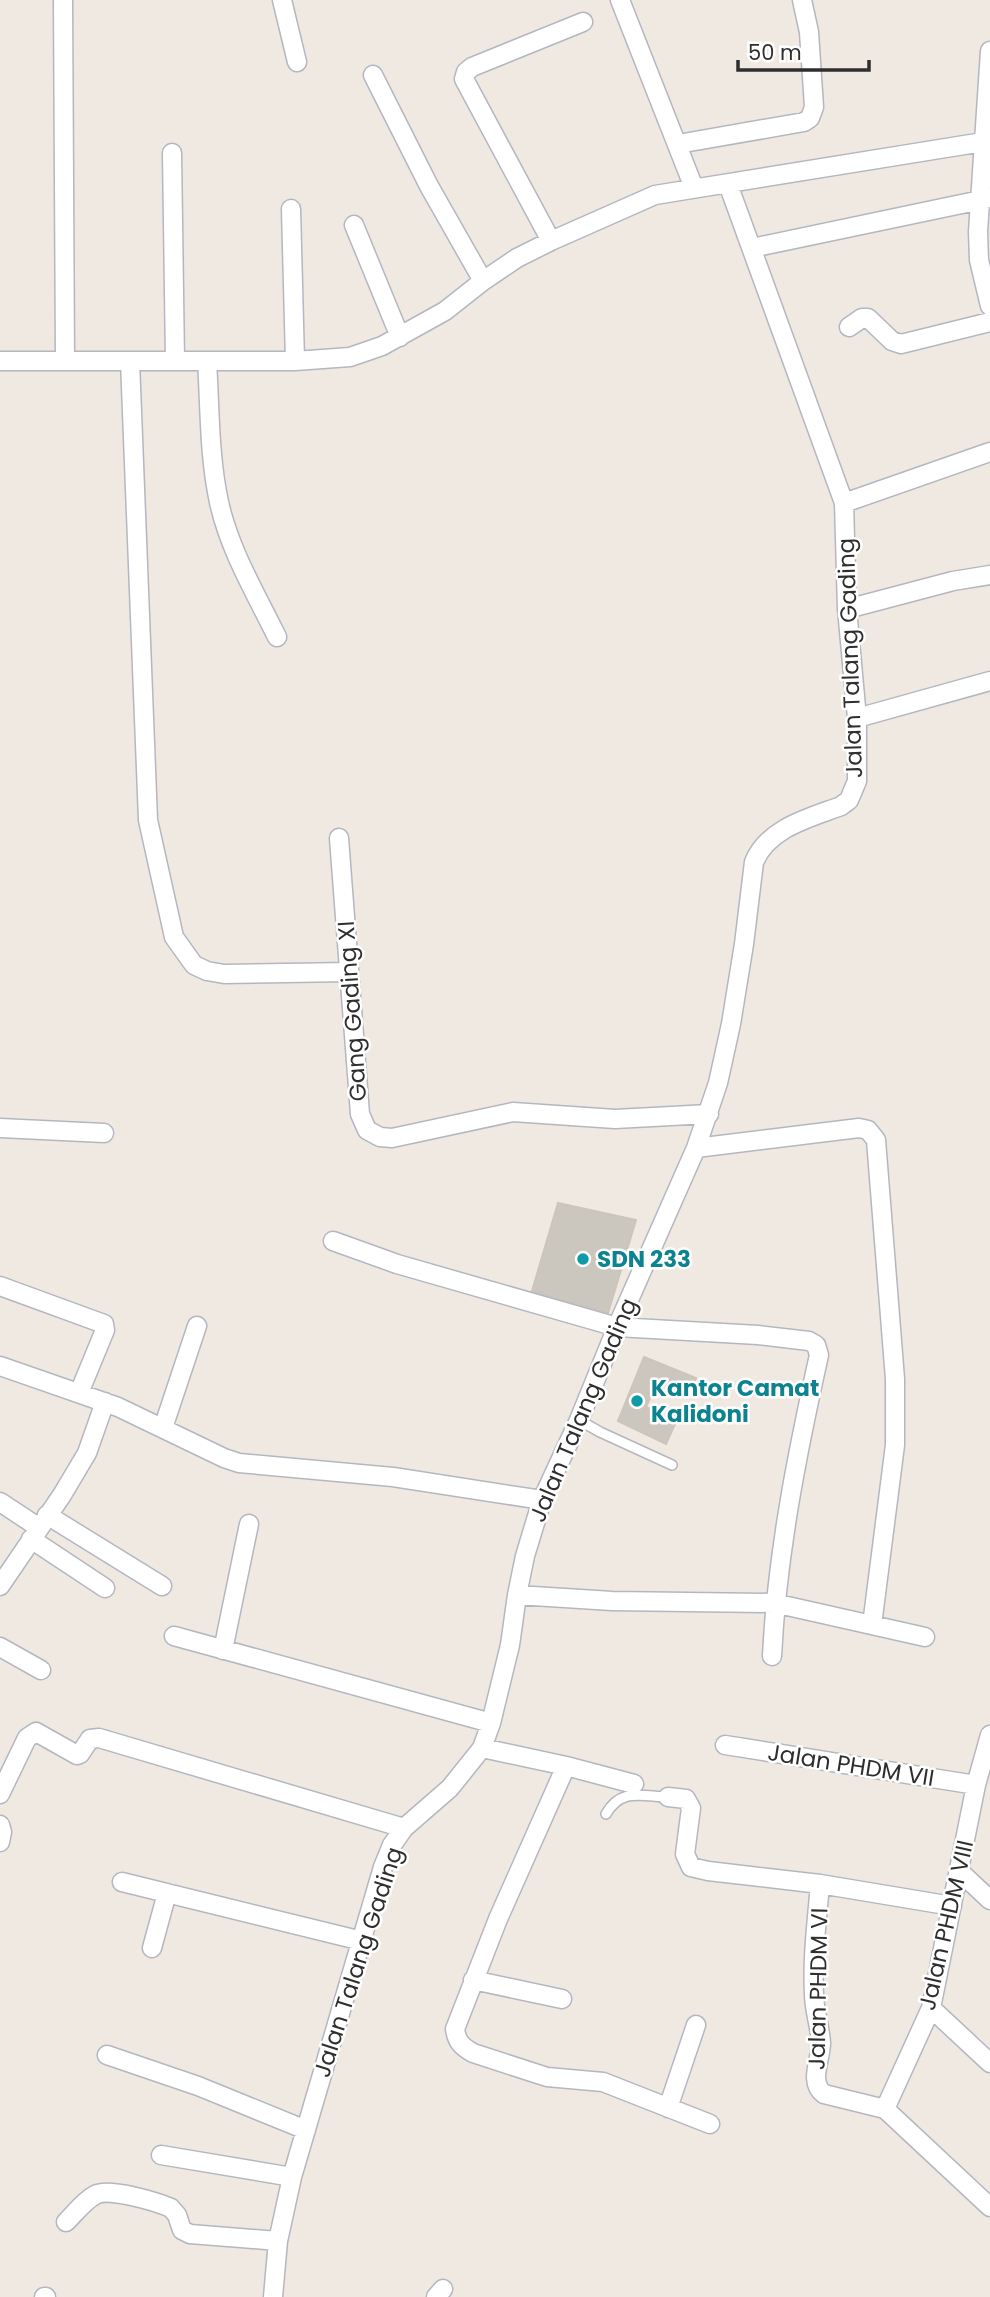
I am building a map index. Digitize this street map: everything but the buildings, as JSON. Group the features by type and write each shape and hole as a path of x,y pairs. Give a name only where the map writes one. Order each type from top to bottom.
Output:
{"street":[{"path":"63,0 65,361"},
{"path":"282,0 297,62"},
{"path":"620,0 694,188"},
{"path":"678,144 808,120 814,107 809,33 802,0"},
{"path":"551,241 540,225 464,79 472,66 583,22"},
{"path":"990,51 983,142 985,200 979,260 990,306"},
{"path":"373,75 429,186 483,281"},
{"path":"0,360 295,361 349,357 382,346 445,311 517,258 655,195 983,142"},
{"path":"172,153 175,361"},
{"name":"Jalan Talang Gading","path":"272,2297 278,2241 292,2177 383,1867 392,1844 404,1828 450,1788 482,1748 491,1723 510,1645 517,1595 542,1500 579,1420 709,1114 731,1024 754,862 758,851 769,838 841,806 849,800 857,781 857,718 847,610 844,503 728,184"},
{"path":"751,248 985,200"},
{"path":"291,209 295,361"},
{"path":"354,225 400,337"},
{"path":"849,327 862,318 868,318 892,341 901,344 990,322"},
{"path":"130,361 148,820 174,937 194,965 207,971 224,974 349,972"},
{"path":"207,361 213,470 219,504 230,536 277,637"},
{"path":"844,503 990,455"},
{"path":"847,610 953,581 990,575"},
{"path":"857,718 990,681"},
{"name":"Gang Gading XI","path":"339,838 360,1114 367,1130 392,1138 513,1112 615,1119 709,1114"},
{"path":"0,1128 104,1133"},
{"path":"696,1148 859,1128 868,1130 876,1140 895,1379 895,1445 872,1625"},
{"path":"333,1241 397,1264 617,1327 758,1335 809,1341 818,1348 819,1355 790,1492 774,1603 772,1656"},
{"path":"0,1286 104,1324 105,1331 79,1393"},
{"path":"163,1428 197,1326"},
{"path":"0,1366 105,1402 239,1463 393,1477 542,1500"},
{"path":"0,1586 87,1454 105,1402"},
{"path":"0,1502 39,1527 162,1586"},
{"path":"223,1650 249,1524"},
{"path":"39,1527 105,1588"},
{"path":"517,1595 612,1601 774,1603 925,1637"},
{"path":"174,1636 491,1723"},
{"path":"0,1647 41,1670"},
{"path":"0,1794 27,1738 36,1732 77,1755 90,1739 99,1738 404,1828"},
{"name":"Jalan PHDM VIII","path":"885,2109 931,2008 976,1786 990,1735"},
{"name":"Jalan PHDM VII","path":"725,1745 976,1786"},
{"path":"482,1748 634,1784"},
{"path":"566,1766 473,1980 455,2029 458,2043 473,2053 547,2077 603,2082 710,2124"},
{"path":"667,1797 686,1800 691,1808 685,1854 691,1867 820,1884 951,1906"},
{"path":"0,1825 0,1842"},
{"path":"959,1871 990,1899"},
{"path":"122,1882 362,1941"},
{"name":"Jalan PHDM VI","path":"820,1884 813,1971 821,2043 817,2084 824,2094 885,2109 990,2207"},
{"path":"152,1948 167,1893"},
{"path":"473,1980 562,1999"},
{"path":"931,2008 990,2063"},
{"path":"668,2108 696,2025"},
{"path":"107,2055 198,2086 306,2130"},
{"path":"161,2155 292,2177"},
{"path":"66,2222 92,2196 109,2192 171,2208 182,2230 190,2234 278,2241"}],"lane":[{"path":"579,1420 600,1433 672,1465"},
{"path":"606,1814 613,1801 623,1796 667,1797"}],"place":[{"name":"SDN 233","path":"583,1259"},
{"name":"Kantor Camat Kalidoni","path":"637,1401"}]}
